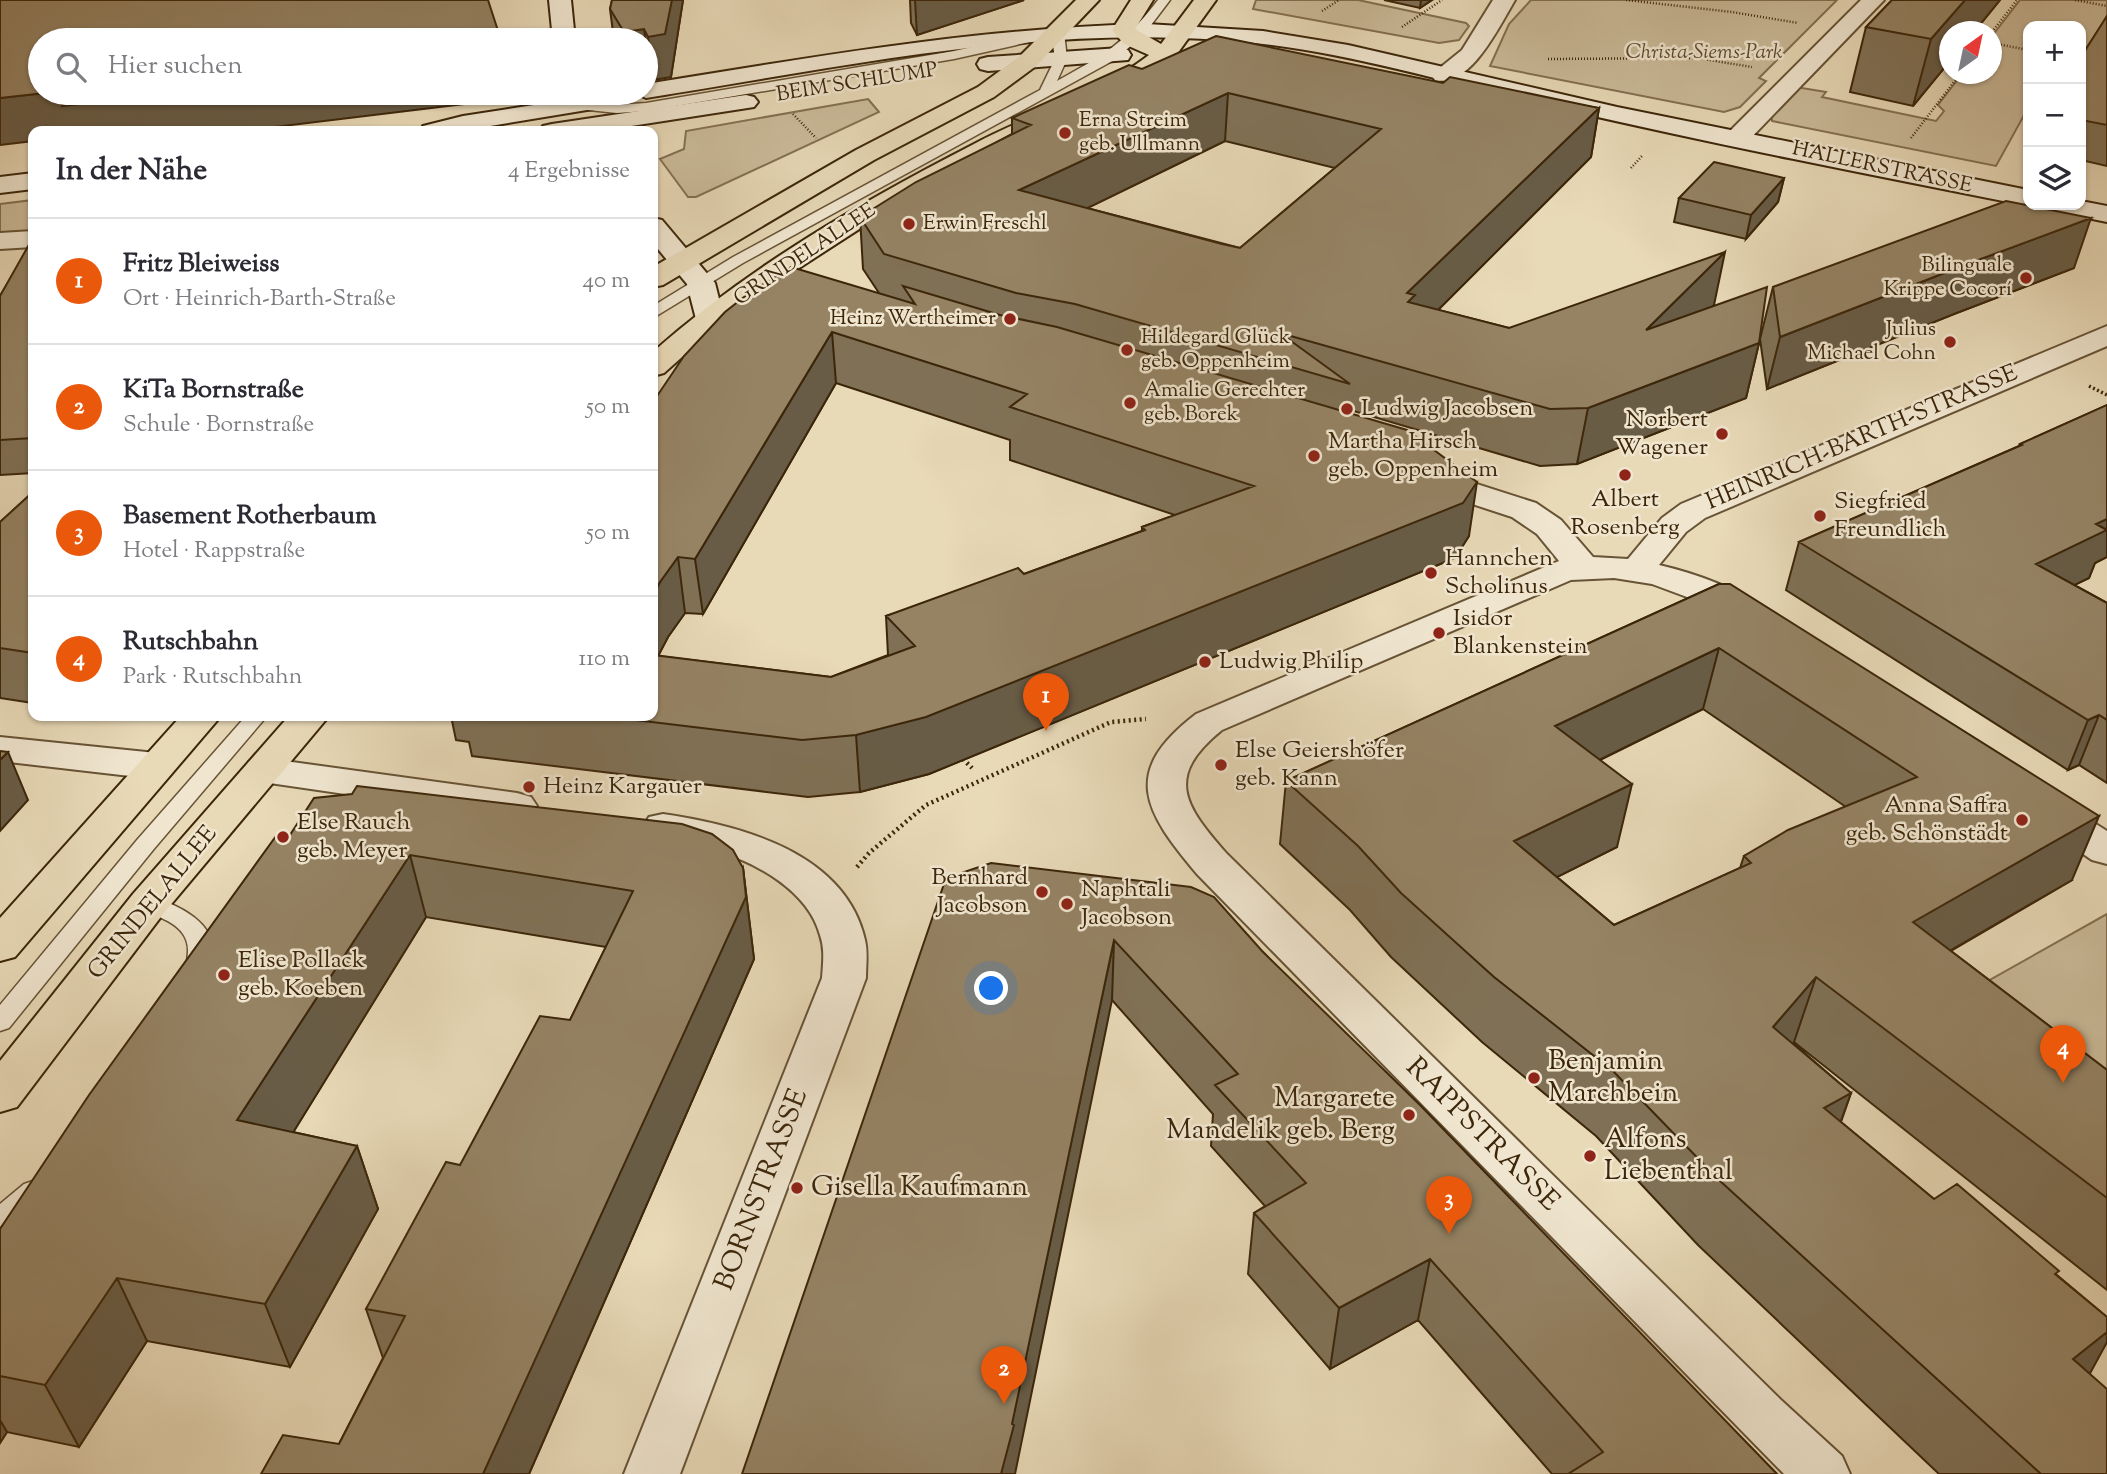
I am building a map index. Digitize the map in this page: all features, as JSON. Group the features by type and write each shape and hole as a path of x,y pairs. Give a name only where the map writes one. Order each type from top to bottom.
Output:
{"main road":[{"path":"658,276 865,155 986,92 1028,61 1088,0"},
{"path":"1142,0 1132,33 1164,53"},
{"name":"GRINDELALLEE","path":"658,363 710,319 878,206 1018,131 1124,81 1164,53 1180,31 1216,6"},
{"path":"0,946 197,721"},
{"name":"GRINDELALLEE","path":"0,1094 148,904 306,721"}],"street":[{"path":"560,0 563,28"},
{"path":"1443,75 1471,54 1504,0"},
{"path":"1736,139 1873,0"},
{"path":"1216,6 1269,23 1366,41 1390,51 1412,67"},
{"name":"BEIM SCHLUMP","path":"658,89 997,36 1058,32 1180,31"},
{"name":"HALLERSTRASSE","path":"1180,31 1297,41 1736,139 2023,197"},
{"name":"BEIM SCHLUMP","path":"658,104 928,71 1028,61 1164,53"},
{"name":"HALLERSTRASSE","path":"1164,53 1331,60 1412,67"},
{"name":"BEIM SCHLUMP","path":"561,126 604,105"},
{"name":"BEIM SCHLUMP","path":"451,126 654,105"},
{"path":"0,185 28,182"},
{"path":"2086,210 2107,214"},
{"path":"658,231 684,259 701,283 710,319"},
{"path":"0,241 28,239"},
{"path":"765,280 799,291"},
{"name":"HEINRICH-BARTH-STRASSE","path":"1637,570 1674,525 1693,511 2107,335"},
{"path":"1392,468 1524,510 1549,527 1583,567 1637,570 1668,577 1711,593 1776,634"},
{"name":"RAPPSTRASSE","path":"1583,567 1543,578 1209,722 1179,745 1171,758 1165,782 1167,797 1188,837 1212,864 1743,1398 1822,1474"},
{"path":"0,749 156,766"},
{"path":"263,771 547,810"},
{"path":"2016,790 2107,850"},
{"path":"630,822 699,832 773,858 797,873 826,905"},
{"name":"BORNSTRASSE","path":"652,1474 844,978 845,950 838,925 826,905"}],"lane":[{"name":"GRINDELALLEE","path":"658,310 808,222 1111,56 1164,0"},
{"path":"1044,95 1054,79 1061,59 1058,32"},
{"name":"BEIM SCHLUMP","path":"581,114 669,104 954,55 1058,32"},
{"name":"GRINDELALLEE","path":"0,1022 145,845 253,721"},
{"path":"148,904 179,916 195,930 203,947 197,972 189,983"},
{"path":"0,1220 20,1205 52,1169"}],"path":[{"path":"1400,28 1442,0"},
{"path":"1626,0 1732,12 1842,31"},
{"path":"2001,21 2017,0"},
{"path":"2075,0 2107,6"},
{"path":"2002,45 2023,49"},
{"path":"1547,59 1697,58 1798,75"},
{"path":"1887,170 1952,84"},
{"path":"789,110 811,136 821,139"},
{"path":"826,905 869,853 926,806 1111,722 1159,718"},
{"path":"963,759 972,768"}],"green space":[{"path":"1256,0 1358,0 1466,23 1469,26 1459,40 1439,43 1253,9"},
{"name":"Christa-Siems-Park","path":"1531,0 1837,0 1759,78 1766,81 1740,107 1724,112 1490,66 1509,24"},
{"path":"2020,0 2107,0 2107,28 2101,27 2086,49 2086,21 2023,21 2023,117 1996,166 1772,121 1771,112 1796,87 1826,92 1822,97 1936,121 1944,111 1938,105 1954,84 2002,84 2002,23"},
{"path":"868,99 879,112 696,197 688,197 660,159 684,149 686,131"},
{"path":"28,201 28,234 0,235 0,204"},
{"path":"2107,914 2107,1154 1931,1013"}],"building":[{"path":"0,0 488,0 497,28 28,28 28,95 0,98"},
{"path":"612,0 672,0 665,34 658,35 658,28 622,28 610,9"},
{"path":"1892,0 1965,0 1947,21 1939,21 1939,30 1931,39 1866,27"},
{"path":"2107,16 2107,125 2086,121 2086,49"},
{"path":"1216,36 1443,83 1450,77 1599,108 1407,293 1415,295 1408,302 1509,328 1725,252 1646,330 1767,287 1759,343 1588,408 1550,409 1280,333 1350,384 1075,304 1016,293 884,254 860,217 916,182 1031,125 1012,118 1129,65 1142,69","holes":["1228,93 1381,129 1240,248 1019,190"]},
{"path":"1714,162 1784,178 1751,215 1679,198"},
{"path":"2006,201 2023,204 2023,210 2051,210 2091,218 1780,337 1773,287"},
{"path":"28,246 28,438 0,440 0,296"},
{"path":"791,267 915,304 903,286 1000,315 1057,327 1407,430 1477,482 1463,503 926,717 856,735 802,740 644,721 658,721 658,656 831,677 915,646 886,616 1018,568 1024,574 1145,530 1142,527 1254,486 1010,407 1027,394 832,332 695,559 678,557 658,586 658,395 684,356 725,312 749,293"},
{"path":"2107,405 2107,519 2096,524 2107,530 2036,564 2107,603 2107,720 2099,715 2088,720 1799,542 2022,445 2020,444"},
{"path":"28,497 28,652 0,648 0,522"},
{"path":"1719,584 1730,584 2099,816 1913,922 2107,1070 2107,1198 1816,977 1773,1027 1851,1093 1824,1108 1934,1199 1957,1184 2059,1271 2055,1274 2107,1317 2107,1332 2073,1359 2107,1389 2107,1474 2041,1474 1719,1180 1613,1071 1494,977 1401,893 1358,846 1286,781","holes":["1719,648 1917,777 1788,830 1744,856 1751,863 1614,925 1514,841 1632,784 1555,726"]},
{"path":"0,751 8,752 0,760"},
{"path":"357,786 682,824 712,834 733,850 743,868 746,897 483,1474 261,1474 283,1435 339,1444 405,1316 366,1309 446,1162 460,1165 540,1016 570,1020 633,891 410,855 237,1120 357,1146 265,1304 117,1278 45,1385 0,1376 0,1229 89,1095 276,836 288,838 314,798 352,794"},
{"path":"991,863 1191,887 1214,897 1263,952 1421,1106 1777,1474 1568,1474 1603,1452 1430,1259 1339,1308 1254,1213 1306,1183 1215,1085 1238,1074 1114,940 1012,1424 1014,1425 1001,1474 742,1474 946,878"}],"place":[{"name":"Erna Streim geb. Ullmann","path":"1065,133"},
{"name":"Erwin Freschl","path":"909,224"},
{"name":"Bilinguale Krippe Cocorí","path":"2026,278"},
{"name":"Heinz Wertheimer","path":"1010,319"},
{"name":"Julius Michael Cohn","path":"1950,342"},
{"name":"Hildegard Glück geb. Oppenheim","path":"1127,350"},
{"name":"Amalie Gerechter geb. Borek","path":"1130,403"},
{"name":"Ludwig Jacobsen","path":"1347,409"},
{"name":"Norbert Wagener","path":"1722,434"},
{"name":"Martha Hirsch geb. Oppenheim","path":"1314,456"},
{"name":"Albert Rosenberg","path":"1625,475"},
{"name":"Siegfried Freundlich","path":"1820,516"},
{"name":"Hannchen Scholinus","path":"1431,573"},
{"name":"Isidor Blankenstein","path":"1439,633"},
{"name":"Ludwig Philip","path":"1205,662"},
{"name":"Fritz Bleiweiss","path":"1046,731"},
{"name":"Else Geiershöfer geb. Kann","path":"1221,765"},
{"name":"Heinz Kargauer","path":"529,787"},
{"name":"Anna Saffra geb. Schönstädt","path":"2022,820"},
{"name":"Else Rauch geb. Meyer","path":"283,837"},
{"name":"Bernhard Jacobson","path":"1042,892"},
{"name":"Naphtali Jacobson","path":"1067,904"},
{"name":"Elise Pollack geb. Koeben","path":"224,975"},
{"name":"Benjamin Marchbein","path":"1534,1078"},
{"name":"Rutschbahn","path":"2063,1083"},
{"name":"Margarete Mandelik geb. Berg","path":"1409,1115"},
{"name":"Alfons Liebenthal","path":"1590,1156"},
{"name":"Gisella Kaufmann","path":"797,1188"},
{"name":"Basement Rotherbaum","path":"1449,1234"},
{"name":"KiTa Bornstraße","path":"1004,1404"}]}
